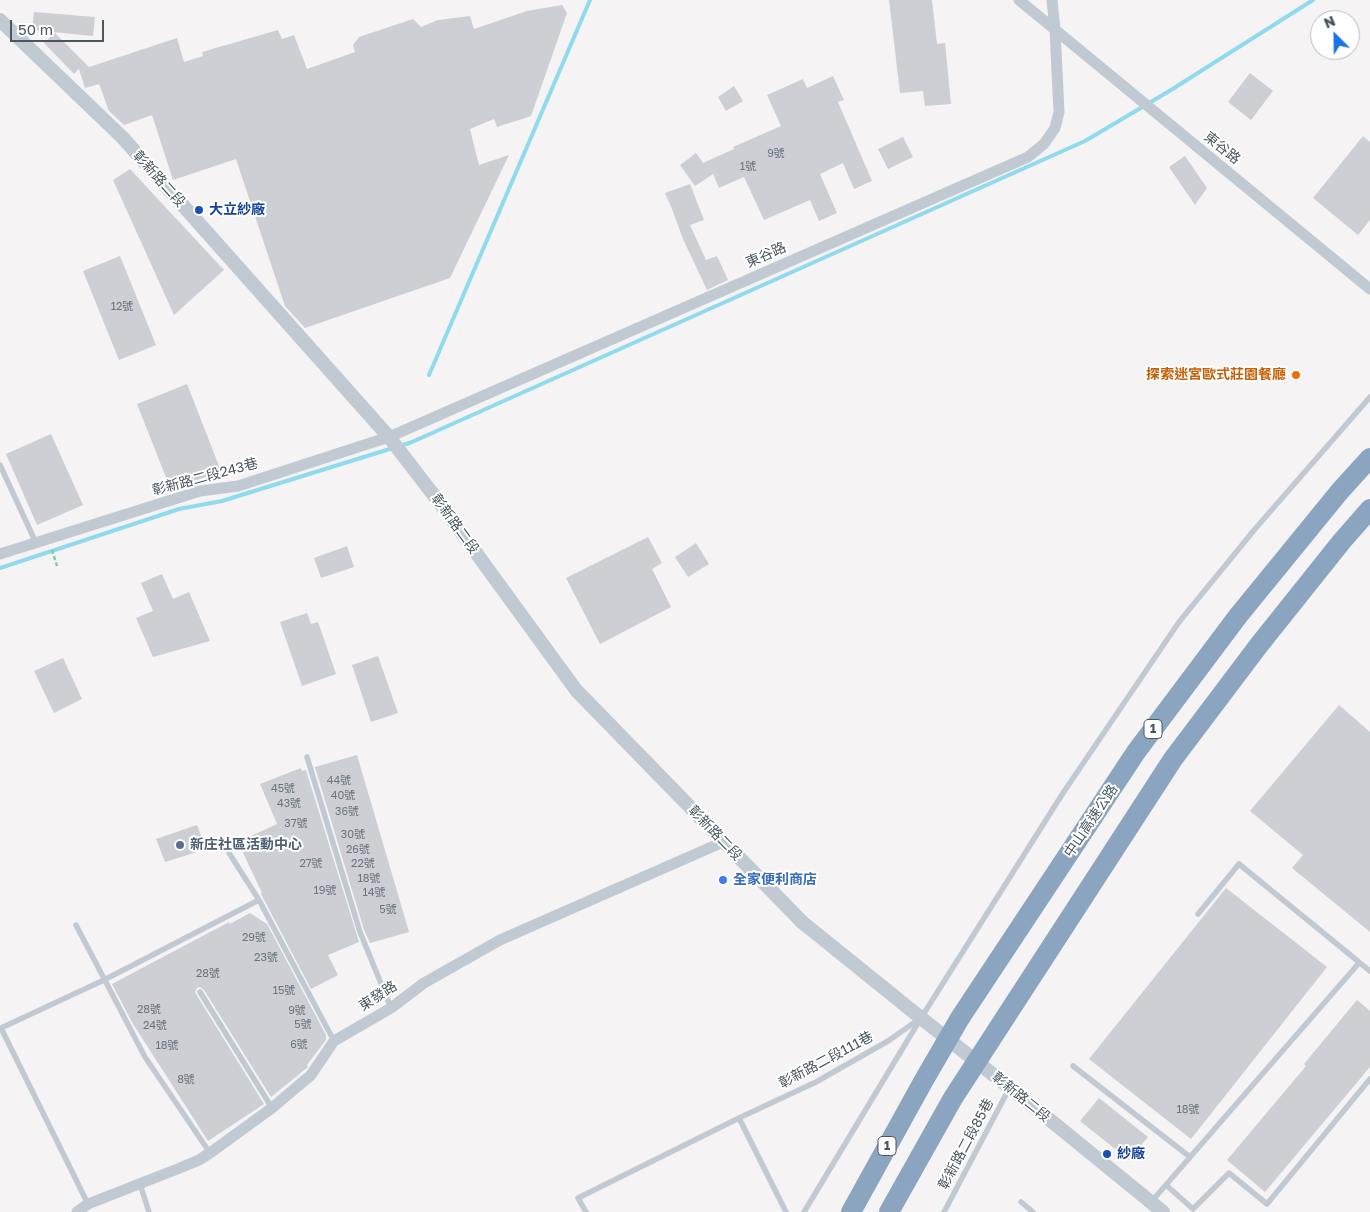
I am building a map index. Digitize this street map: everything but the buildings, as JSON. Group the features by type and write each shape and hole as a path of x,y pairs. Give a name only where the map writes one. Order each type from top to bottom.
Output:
{"highway":[{"name":"中山高速公路","path":"851,1212 960,1018 1136,752 1238,616 1340,491 1370,458"},
{"path":"889,1212 953,1098 1173,759 1265,637 1370,509"}],"street":[{"name":"東谷路","path":"1019,0 1370,288"},
{"name":"東谷路","path":"389,437 1028,157 1044,144 1055,128 1059,112 1052,0"},
{"name":"彰新路二段","path":"0,20 123,138 389,437 442,506 576,690 723,842 802,922 920,1018 1010,1087 1163,1212"},
{"name":"彰新路二段243巷","path":"0,554 200,491 238,486 389,437"},
{"name":"東發路","path":"77,1212 88,1204 186,1166 210,1153 272,1108 311,1075 334,1041 391,1008 424,983 500,940 723,842"}],"lane":[{"path":"804,1212 920,1018 1063,793 1179,622 1370,397"},
{"path":"0,465 36,543"},
{"path":"307,757 360,932 391,1008"},
{"path":"229,853 259,900 334,1041"},
{"path":"1198,914 1240,864 1370,971"},
{"path":"88,1204 1,1028 104,980 259,900"},
{"path":"76,925 145,1057 210,1153"},
{"path":"1151,1202 1359,963"},
{"path":"200,992 272,1108"},
{"name":"彰新路二段111巷","path":"586,1212 578,1198 816,1082 888,1041 920,1018"},
{"path":"1072,1066 1190,1157"},
{"path":"1166,1185 1192,1209 1229,1173 1267,1204 1370,1079"},
{"name":"彰新路二段85巷","path":"944,1212 1010,1087"},
{"path":"740,1118 786,1212"},
{"path":"140,1184 149,1212"},
{"path":"1021,1202 1033,1212"}],"path":[{"path":"48,539 57,566"}],"waterway":[{"path":"429,375 590,0"},
{"path":"400,446 1085,141 1171,90 1313,0"},
{"path":"0,568 179,509 222,501 393,448"}],"place":[{"name":"大立紗廠","path":"199,210"},
{"name":"探索迷宮歐式莊園餐廳","path":"1296,375"},
{"name":"新庄社區活動中心","path":"180,845"},
{"name":"全家便利商店","path":"723,880"},
{"name":"紗廠","path":"1107,1154"}]}
